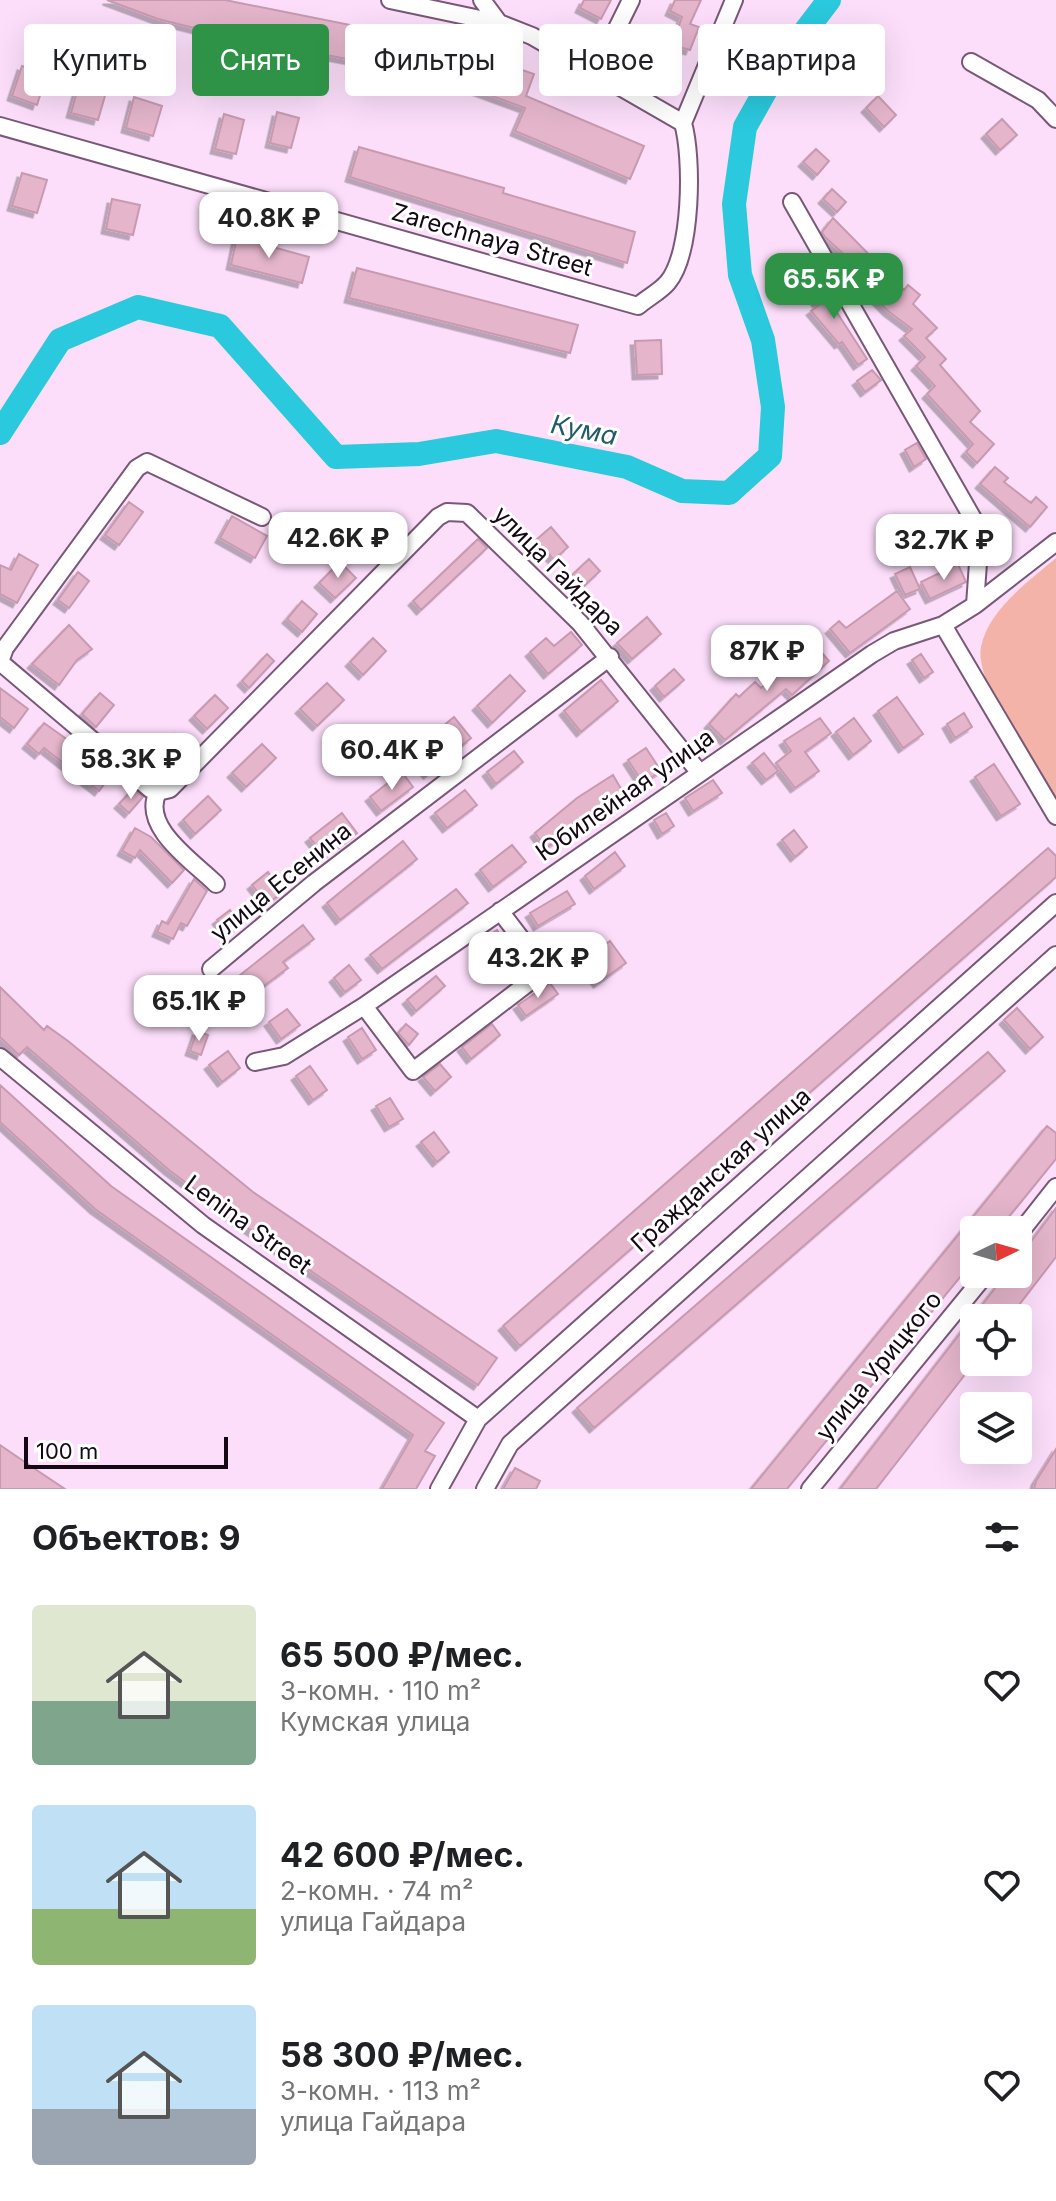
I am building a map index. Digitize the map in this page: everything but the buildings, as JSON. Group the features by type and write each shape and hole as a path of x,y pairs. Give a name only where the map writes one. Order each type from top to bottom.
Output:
{"street":[{"path":"390,0 499,23 539,40"},
{"path":"482,0 499,23"},
{"path":"619,24 631,0"},
{"path":"635,96 683,123 734,0"},
{"path":"971,62 1038,100 1056,119"},
{"name":"Zarechnaya Street","path":"0,126 638,306 668,282 682,253 689,144 683,123"},
{"path":"792,202 976,524 979,549 975,605"},
{"path":"216,884 158,826 153,802 158,792 0,662 5,648 137,468 147,462 262,517"},
{"name":"улица Гайдара","path":"158,792 170,789 447,512 467,513 580,623 699,772"},
{"name":"Юбилейная улица","path":"255,1062 284,1056 364,1006 872,654 894,641 943,625 975,605 1056,542"},
{"path":"943,625 1056,816"},
{"name":"улица Есенина","path":"211,969 314,883 610,657"},
{"name":"Гражданская улица","path":"439,1489 478,1419 1056,903"},
{"path":"364,1006 413,1071 545,970 500,911"},
{"path":"485,1489 510,1444 1056,955"},
{"name":"Lenina Street","path":"0,1057 203,1225 478,1419"},
{"path":"1032,1217 1056,1187"},
{"name":"улица Урицкого","path":"810,1489 975,1288"}],"shaded area":[{"path":"1056,558 1056,808 997,705 981,663 981,647 985,633 1001,609"}],"waterway":[{"name":"Кума","path":"0,433 60,340 138,307 220,326 336,457 419,454 496,441 627,467 682,491 729,493 770,456 773,407 763,340 740,275 734,204 745,127 781,63 829,0"}]}
